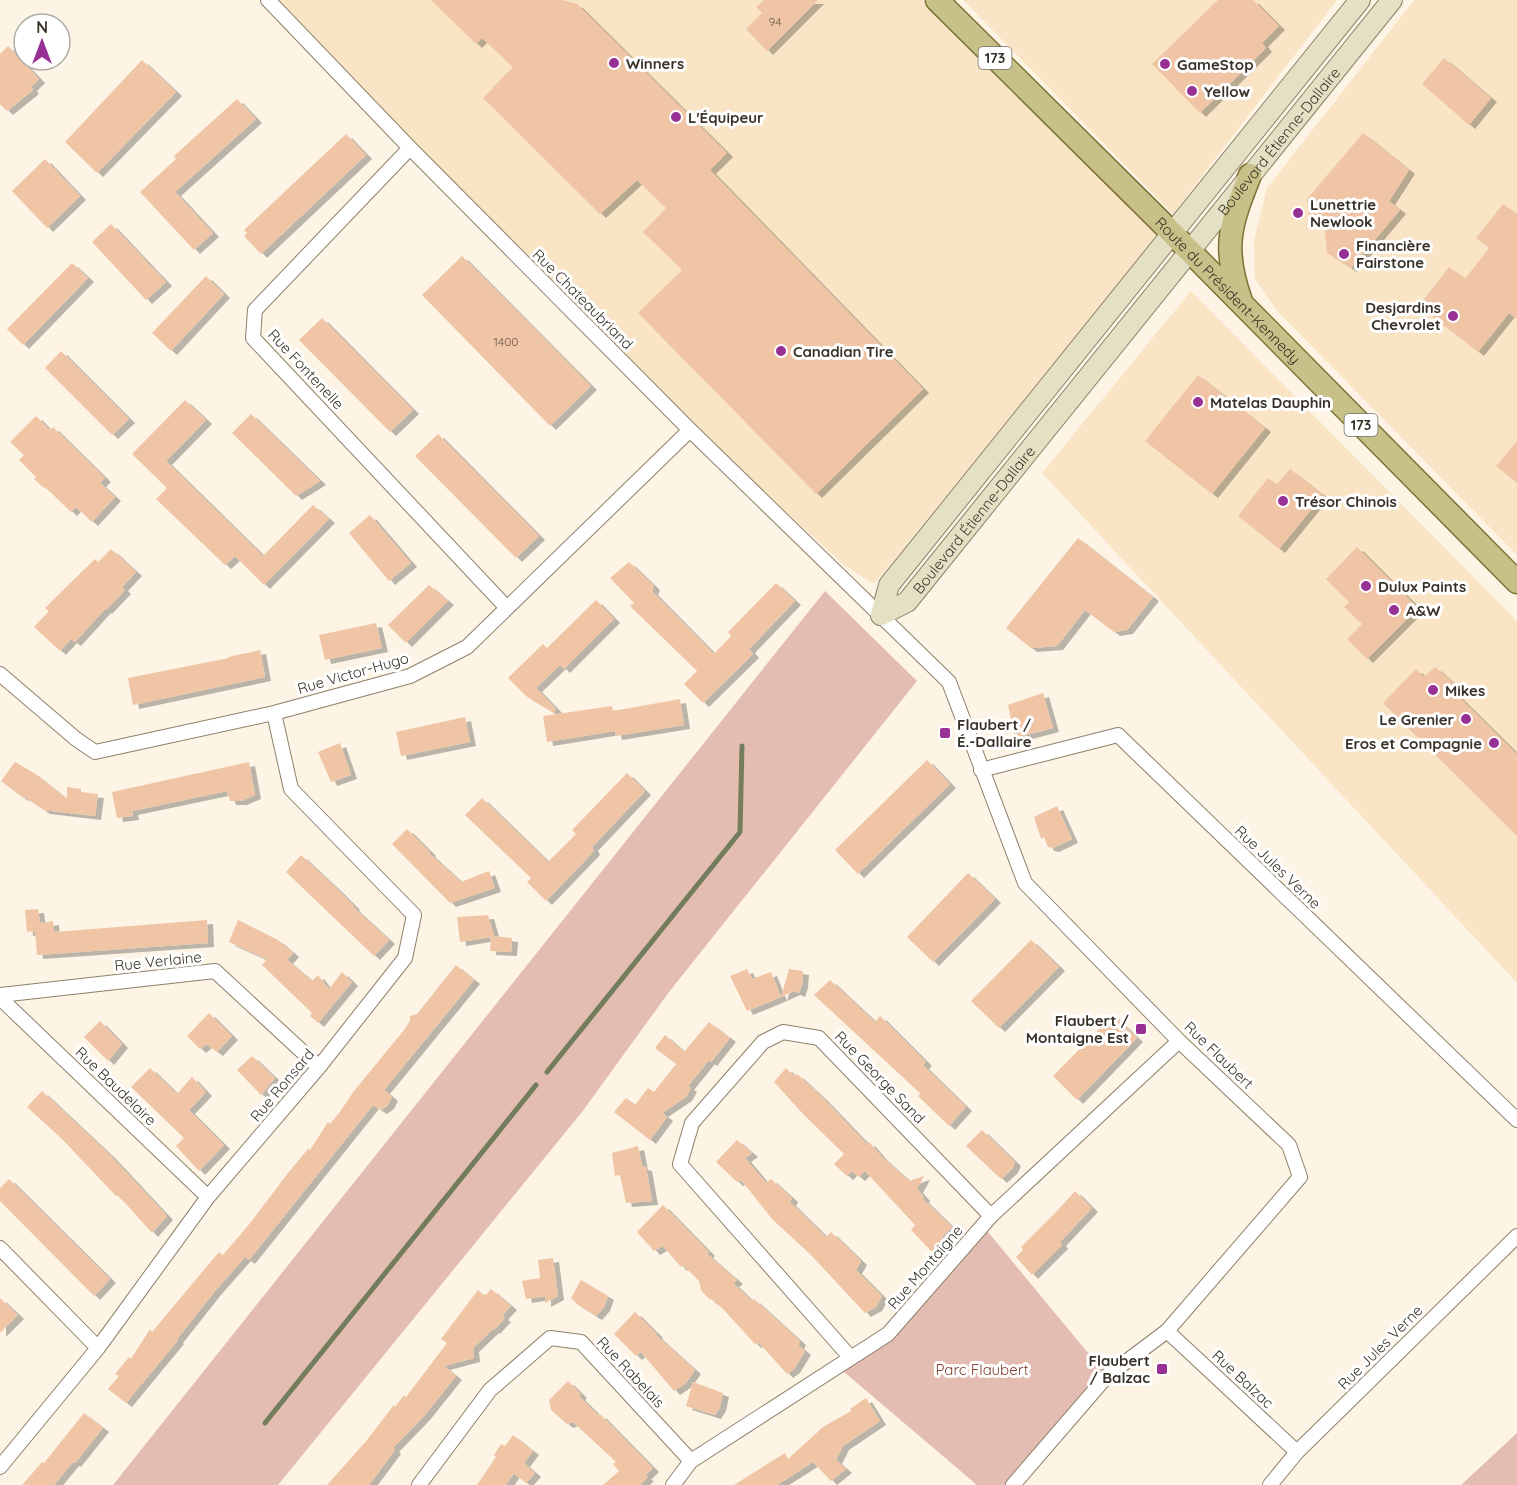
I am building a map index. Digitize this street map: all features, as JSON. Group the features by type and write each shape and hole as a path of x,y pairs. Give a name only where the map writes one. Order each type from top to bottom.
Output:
{"main road":[{"name":"Route du Président-Kennedy","path":"937,0 1241,302 1517,582"},
{"path":"1241,302 1233,280 1229,244 1234,213 1250,175"}],"street":[{"name":"Rue Chateaubriand","path":"268,0 410,148 690,430 880,615"},
{"name":"Boulevard Étienne-Dallaire","path":"880,615 889,585 1360,0"},
{"name":"Boulevard Étienne-Dallaire","path":"880,615 907,602 1392,0"},
{"name":"Rue Fontenelle","path":"410,148 255,310 253,338 507,608"},
{"name":"Rue Victor-Hugo","path":"0,674 76,739 95,752 274,713 410,676 467,647 690,430"},
{"name":"Rue Flaubert","path":"880,615 949,682 1025,883 1179,1041 1289,1145 1300,1177 1167,1331 1107,1376 1013,1485"},
{"name":"Rue Ronsard","path":"0,1467 98,1348 208,1197 319,1067 405,958 414,915 291,789 274,713"},
{"name":"Rue Jules Verne","path":"981,770 1118,735 1517,1120"},
{"name":"Rue Verlaine","path":"0,996 215,971 319,1067"},
{"name":"Rue Baudelaire","path":"0,996 208,1197"},
{"name":"Rue George Sand","path":"850,1358 680,1164 692,1123 763,1042 783,1032 819,1038 991,1216"},
{"name":"Rue Montaigne","path":"673,1485 691,1461 888,1334 991,1216 1179,1041"},
{"name":"Rue Jules Verne","path":"1270,1485 1297,1452 1517,1236"},
{"path":"0,1248 98,1348"},
{"name":"Rue Balzac","path":"1167,1331 1297,1452"},
{"name":"Rue Rabelais","path":"419,1485 490,1390 550,1338 581,1342 691,1461"}],"shaded area":[{"path":"268,0 923,0 1158,237 874,584 844,565 712,444"},
{"path":"963,0 1337,0 1173,214"},
{"path":"1414,0 1517,0 1517,555 1277,311 1255,279 1254,240 1267,188"},
{"path":"1191,291 1517,621 1517,983 1042,473"}],"green space":[{"path":"825,591 917,681 669,992 582,1112 278,1485 113,1485"},
{"name":"Parc Flaubert","path":"983,1226 1107,1376 1013,1485 977,1485 837,1366 888,1333"},
{"path":"1517,1433 1517,1485 1461,1485"}],"building":[{"path":"431,0 562,0 577,4 727,153 710,170 923,389 816,494 638,313 682,270 643,232 666,208 637,180 600,214 483,98 513,67 482,38 476,44"},
{"path":"764,0 818,0 767,51 746,29 762,13 756,7"},
{"path":"1218,0 1253,0 1279,26 1262,43 1266,48 1200,113 1152,64"},
{"path":"8,46 12,50 12,72 32,72 39,79 31,87 33,90 7,111 0,104 0,54"},
{"path":"1444,58 1491,98 1469,125 1422,84"},
{"path":"142,60 176,92 97,173 65,142"},
{"path":"237,99 256,119 175,192 213,233 194,250 140,192 176,159 174,156"},
{"path":"1363,133 1409,170 1389,201 1400,210 1351,268 1327,253 1325,230 1309,217 1307,199"},
{"path":"346,134 366,155 261,254 244,236 247,233 244,230"},
{"path":"45,159 80,196 47,228 12,191"},
{"path":"1503,204 1517,215 1517,319 1509,313 1478,352 1419,306 1449,267 1465,279 1489,248 1476,238"},
{"path":"111,224 166,282 146,300 92,242"},
{"path":"462,256 591,386 550,426 422,295"},
{"path":"72,263 88,278 23,345 7,329"},
{"path":"206,276 224,294 171,351 152,333"},
{"path":"322,318 413,410 390,432 299,340"},
{"path":"61,351 129,419 112,435 45,368"},
{"path":"1198,375 1265,428 1212,494 1145,441"},
{"path":"185,400 206,420 166,461 263,556 313,505 329,519 264,585 235,556 225,565 156,499 167,488 132,454"},
{"path":"251,414 320,481 296,496 232,433"},
{"path":"36,416 50,430 53,427 105,478 100,483 115,497 92,522 76,507 71,512 34,479 36,477 19,460 24,455 10,442"},
{"path":"438,434 539,536 516,558 415,456"},
{"path":"1517,441 1517,483 1496,466"},
{"path":"1290,469 1323,495 1279,549 1238,516 1268,478 1277,484"},
{"path":"370,515 411,563 389,581 349,533"},
{"path":"1078,538 1153,597 1127,630 1114,632 1085,610 1057,646 1031,648 1006,628"},
{"path":"1357,547 1418,608 1367,659 1347,639 1362,624 1344,607 1349,602 1326,579"},
{"path":"111,549 136,572 122,587 125,590 106,610 75,642 71,639 60,651 34,627 49,611 45,608 95,559 98,562"},
{"path":"629,562 654,586 652,591 714,654 731,636 728,632 776,583 795,601 749,649 753,654 703,703 684,684 697,671 630,606 634,603 610,578"},
{"path":"429,585 448,601 406,643 388,625"},
{"path":"596,600 614,619 564,669 560,665 536,688 556,709 554,713 526,696 508,678 543,644 547,648"},
{"path":"376,623 382,648 325,660 319,635"},
{"path":"260,650 265,677 133,705 128,678"},
{"path":"1435,667 1458,687 1454,692 1517,754 1517,836 1383,703 1416,669 1424,677"},
{"path":"1043,693 1053,728 1015,738 1008,705"},
{"path":"680,699 684,725 616,736 615,731 547,742 543,716 612,706 613,711"},
{"path":"465,717 470,742 401,756 396,732"},
{"path":"340,743 351,775 331,782 318,752"},
{"path":"927,760 950,784 858,874 835,850"},
{"path":"15,762 34,773 67,799 67,787 98,794 95,816 44,810 22,797 1,781"},
{"path":"249,762 255,795 241,801 230,801 227,791 132,811 133,816 117,818 112,792"},
{"path":"627,773 645,791 592,847 594,851 546,901 527,882 531,878 465,815 482,798 548,862 576,834 572,830"},
{"path":"1057,806 1072,839 1053,848 1048,847 1044,837 1041,839 1034,817"},
{"path":"407,829 461,882 489,871 495,888 450,903 392,844"},
{"path":"301,855 389,940 374,956 286,872"},
{"path":"968,873 995,899 933,962 907,937"},
{"path":"38,909 40,923 53,921 54,932 207,920 208,943 37,955 35,931 27,932 25,910"},
{"path":"488,915 494,936 512,938 511,952 490,951 491,937 460,942 457,917"},
{"path":"238,920 278,940 293,953 287,960 312,981 318,975 329,989 342,972 352,982 318,1023 310,1016 312,1013 262,965 267,959 229,942"},
{"path":"1031,940 1059,967 999,1028 971,1001"},
{"path":"456,965 474,980 384,1090 392,1097 388,1105 381,1110 373,1105 249,1260 245,1257 215,1291 126,1403 108,1389 119,1376 115,1374 129,1357 131,1359 150,1329 152,1332 219,1252 223,1255 251,1222 288,1173 308,1149 310,1150 328,1122 330,1124 404,1030 410,1021 410,1016 417,1014"},
{"path":"747,969 752,979 771,972 781,997 747,1011 730,976"},
{"path":"789,969 803,971 802,984 799,993 794,991 781,997"},
{"path":"830,980 875,1022 880,1016 926,1062 923,1065 966,1107 949,1126 918,1096 921,1094 814,995"},
{"path":"209,1013 232,1036 217,1052 206,1044 200,1049 187,1036"},
{"path":"1113,1015 1137,1038 1077,1100 1053,1076"},
{"path":"100,1021 122,1044 108,1061 84,1037"},
{"path":"709,1022 730,1038 688,1086 691,1088 686,1097 662,1113 667,1117 650,1140 614,1112 626,1098 635,1105 648,1088 654,1092 676,1064 655,1048 665,1035 684,1052"},
{"path":"252,1056 275,1078 261,1095 237,1070"},
{"path":"150,1068 177,1094 192,1077 206,1092 189,1110 224,1145 199,1171 176,1146 184,1138 131,1087"},
{"path":"786,1068 794,1076 797,1074 867,1144 869,1142 909,1181 924,1176 917,1189 924,1197 923,1199 952,1227 942,1237 944,1240 932,1252 911,1230 915,1225 865,1171 859,1177 852,1171 847,1176 834,1164 844,1154 774,1082"},
{"path":"42,1091 110,1155 167,1216 152,1233 118,1195 117,1197 62,1139 27,1107"},
{"path":"982,1130 1015,1162 1012,1169 1001,1179 966,1146"},
{"path":"737,1140 752,1153 745,1158 766,1183 771,1179 792,1198 790,1202 826,1237 831,1232 861,1261 856,1270 882,1296 876,1307 865,1313 810,1254 773,1220 741,1180 737,1182 716,1162"},
{"path":"638,1146 642,1166 646,1167 652,1201 626,1203 620,1175 615,1176 612,1153"},
{"path":"9,1179 110,1279 94,1296 0,1201 0,1188"},
{"path":"1075,1191 1092,1208 1060,1242 1062,1245 1032,1275 1016,1257 1023,1250 1021,1247"},
{"path":"663,1205 709,1252 707,1254 737,1280 733,1283 800,1341 798,1345 805,1351 794,1369 787,1374 759,1343 755,1344 723,1309 710,1300 701,1290 699,1281 683,1265 681,1267 663,1246 654,1251 637,1232"},
{"path":"553,1258 558,1296 545,1303 545,1296 526,1299 522,1281 540,1278 538,1260"},
{"path":"581,1280 608,1296 604,1307 596,1316 571,1298"},
{"path":"491,1289 511,1306 502,1316 505,1318 473,1348 474,1358 444,1366 456,1376 424,1416 393,1448 395,1450 369,1485 327,1485 394,1405 395,1407 404,1395 406,1397 447,1343 441,1339 478,1290 485,1296"},
{"path":"0,1298 18,1315 0,1333"},
{"path":"635,1312 656,1335 695,1370 686,1383 674,1391 641,1352 636,1356 614,1334"},
{"path":"568,1381 581,1394 579,1396 653,1468 640,1485 603,1485 619,1471 613,1464 616,1462 573,1422 567,1424 551,1410 549,1400"},
{"path":"693,1382 723,1393 720,1407 715,1415 686,1406"},
{"path":"866,1398 880,1421 843,1446 836,1460 846,1469 831,1481 813,1462 777,1485 734,1485 785,1453 788,1459 823,1427 851,1411 850,1409"},
{"path":"84,1413 103,1428 75,1463 73,1462 54,1485 22,1485 42,1462 44,1463"},
{"path":"513,1435 533,1451 524,1463 535,1473 526,1483 514,1473 506,1485 477,1485 496,1457 494,1455 501,1444 505,1446"}],"waterway":[{"path":"547,1072 740,832 742,746"},
{"path":"265,1423 536,1085"}],"place":[{"name":"Winners","path":"614,63"},
{"name":"GameStop","path":"1165,64"},
{"name":"Yellow","path":"1192,91"},
{"name":"L'Équipeur","path":"676,117"},
{"name":"Lunettrie Newlook","path":"1298,213"},
{"name":"Financière Fairstone","path":"1344,254"},
{"name":"Desjardins Chevrolet","path":"1453,316"},
{"name":"Canadian Tire","path":"781,351"},
{"name":"Matelas Dauphin","path":"1198,402"},
{"name":"Trésor Chinois","path":"1283,501"},
{"name":"Dulux Paints","path":"1366,586"},
{"name":"A&W","path":"1394,610"},
{"name":"Mikes","path":"1433,690"},
{"name":"Le Grenier","path":"1466,719"},
{"name":"Flaubert / É.-Dallaire","path":"945,733"},
{"name":"Eros et Compagnie","path":"1494,743"},
{"name":"Flaubert / Montaigne Est","path":"1141,1029"},
{"name":"Flaubert / Balzac","path":"1162,1369"}]}
